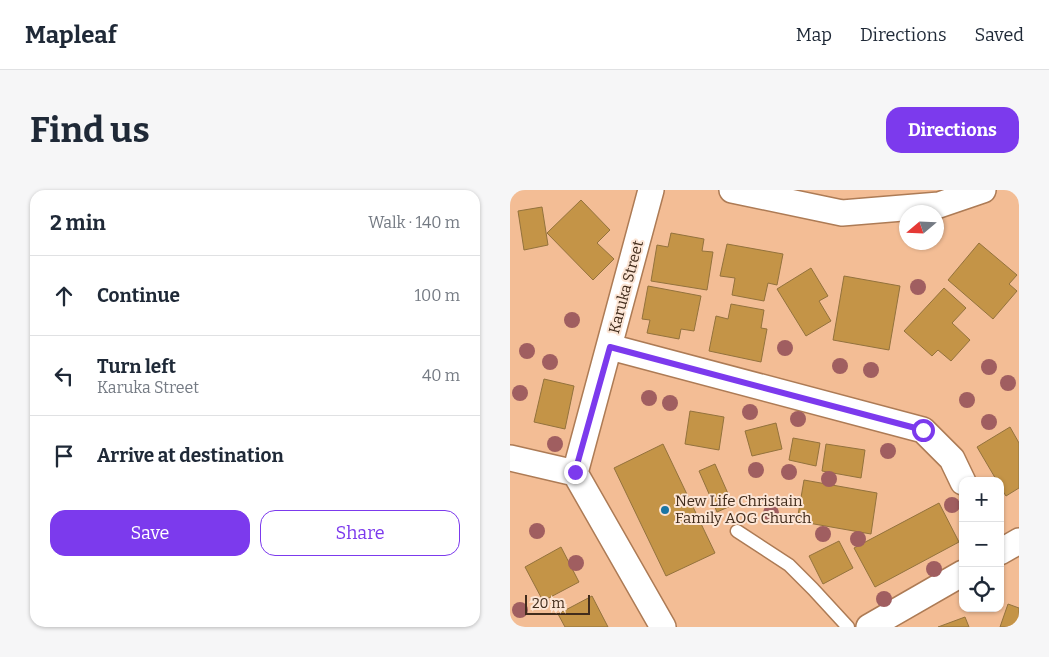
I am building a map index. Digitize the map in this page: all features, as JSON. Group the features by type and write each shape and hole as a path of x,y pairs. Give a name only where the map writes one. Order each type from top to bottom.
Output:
{"street":[{"name":"Karuka Street","path":"575,472 651,190"},
{"path":"732,190 842,213 938,205 983,190"},
{"path":"610,347 923,430 952,459 961,477"},
{"path":"510,458 575,472 664,627"},
{"path":"1004,550 1019,541"},
{"path":"868,627 959,575"}],"lane":[{"path":"737,531 789,565 848,627"}],"building":[{"path":"581,200 610,230 597,243 614,259 593,280 547,233"},
{"path":"542,207 548,245 524,250 518,211"},
{"path":"671,233 704,239 702,251 713,252 707,290 651,281 657,245 668,247"},
{"path":"979,243 1017,275 1009,284 1017,291 993,319 948,280"},
{"path":"727,244 783,254 777,285 768,283 764,301 732,295 735,278 720,276"},
{"path":"811,268 828,296 819,301 831,321 806,336 777,289"},
{"path":"844,276 900,286 889,350 833,340"},
{"path":"648,286 701,296 694,331 681,329 679,339 647,333 650,320 642,319"},
{"path":"944,288 966,308 952,323 970,340 951,361 938,350 932,356 904,331"},
{"path":"731,304 764,310 761,328 767,329 761,362 709,351 716,316 728,319"},
{"path":"544,379 574,386 565,429 534,422"},
{"path":"690,411 724,417 719,450 685,444"},
{"path":"776,423 782,449 752,456 745,431"},
{"path":"1010,427 1019,443 1019,488 1006,496 1004,493 1004,477 995,477 977,447"},
{"path":"793,438 820,443 816,466 789,460"},
{"name":"New Life Christain Family AOG Church","path":"663,444 715,553 666,576 614,468"},
{"path":"826,444 865,450 861,478 822,471"},
{"path":"715,464 733,505 717,512 699,471"},
{"path":"804,480 877,493 871,534 797,521"},
{"path":"939,503 959,542 875,587 854,548"},
{"path":"839,541 853,568 823,584 809,556"},
{"path":"561,547 579,582 543,601 525,567"},
{"path":"592,596 608,627 565,627 558,614"},
{"path":"1008,604 1019,608 1019,627 1000,627"},
{"path":"965,617 969,627 938,627"}],"place":[{"name":"New Life Christain Family AOG Church","path":"665,510"}],"route":[{"path":"575,472 610,347 923,430"}]}
